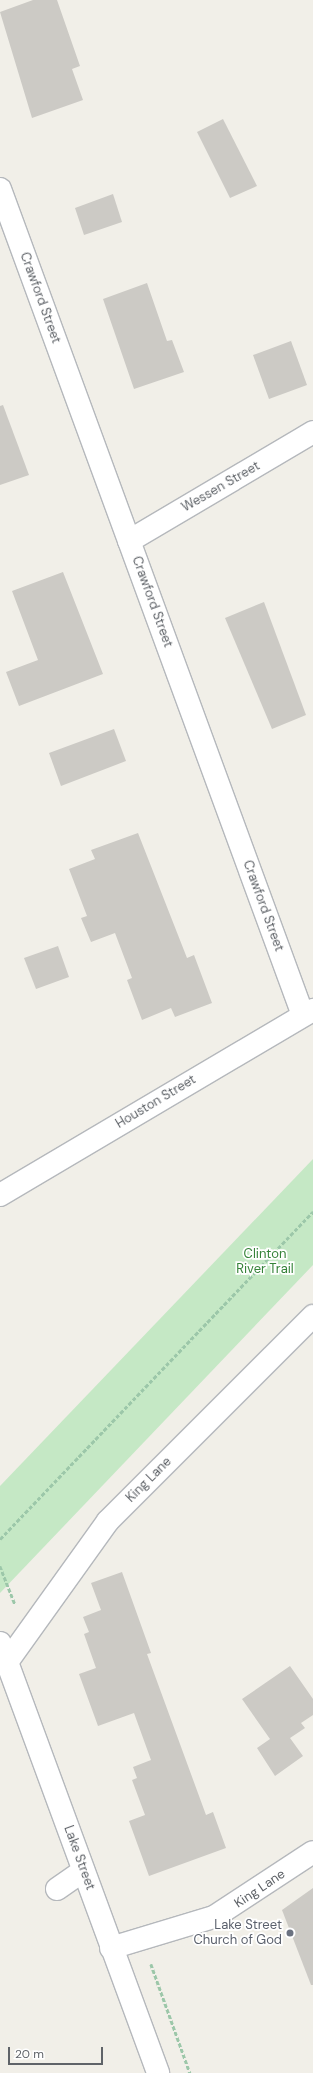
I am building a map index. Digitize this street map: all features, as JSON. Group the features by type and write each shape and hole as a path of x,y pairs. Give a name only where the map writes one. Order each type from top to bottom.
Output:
{"street":[{"name":"Crawford Street","path":"0,189 129,541 308,1012"},
{"name":"Wessen Street","path":"129,541 313,432"},
{"name":"Houston Street","path":"0,1195 308,1012"},
{"name":"King Lane","path":"4,1653 108,1521 313,1316"},
{"name":"Lake Street","path":"4,1653 158,2073"},
{"name":"King Lane","path":"112,1948 214,1917 313,1852"},
{"path":"57,1889 83,1871"}],"path":[{"path":"0,1539 313,1210"}],"green space":[{"name":"Clinton River Trail","path":"313,1159 313,1265 0,1593 0,1486"}],"building":[{"path":"33,0 57,0 80,66 72,69 83,100 32,118 0,12"},
{"path":"223,119 257,186 230,198 197,132"},
{"path":"113,194 122,222 84,235 75,208"},
{"path":"147,283 167,341 172,340 184,372 134,389 103,299"},
{"path":"291,341 307,385 269,399 253,355"},
{"path":"3,405 29,475 0,485 0,406"},
{"path":"63,572 103,674 19,706 6,672 38,660 12,591"},
{"path":"264,602 306,715 272,729 225,618"},
{"path":"114,729 126,761 61,786 49,753"},
{"path":"138,833 187,958 194,955 212,1003 175,1017 171,1008 142,1020 127,980 132,978 115,933 91,942 81,918 87,916 69,869 95,859 91,850"},
{"path":"58,946 69,977 36,989 24,958"},
{"path":"122,1572 151,1653 147,1654 206,1815 213,1812 226,1848 149,1876 129,1821 145,1815 132,1780 137,1778 133,1767 151,1760 134,1713 98,1726 79,1674 96,1668 84,1634 89,1632 83,1617 101,1610 91,1583"},
{"path":"290,1666 313,1699 313,1715 301,1723 305,1728 290,1738 303,1756 275,1776 257,1748 270,1739 242,1699"},
{"name":"Lake Street Church of God","path":"313,1888 313,1985 311,1985 282,1910"}],"place":[{"name":"Lake Street Church of God","path":"290,1933"}]}
